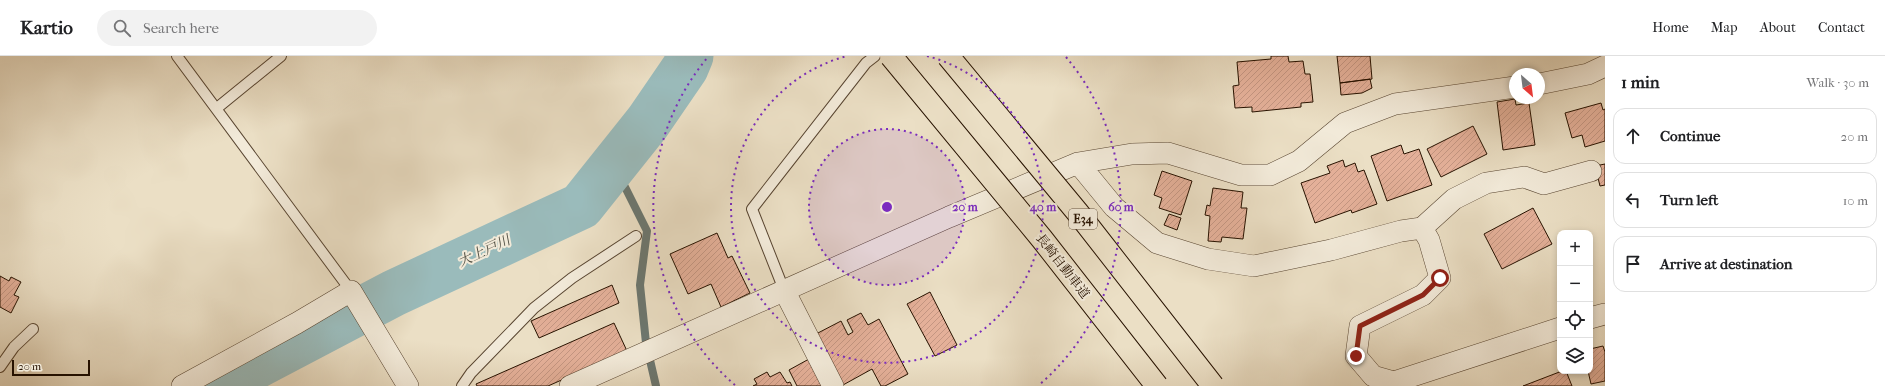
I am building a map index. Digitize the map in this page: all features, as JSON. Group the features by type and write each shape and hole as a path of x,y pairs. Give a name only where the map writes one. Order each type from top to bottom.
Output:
{"highway":[{"name":"長崎自動車道","path":"891,56 1042,239 1157,386"},
{"name":"E34","path":"948,56 1078,213 1213,386"}],"street":[{"path":"1545,83 1588,74 1605,66"},
{"path":"570,386 949,217 1078,163 1132,154 1168,153 1241,175 1270,175 1299,162 1345,123 1395,104 1509,88"},
{"path":"1078,163 1114,207 1157,243 1208,259 1254,266 1330,250 1401,231 1422,228 1454,199 1486,183 1524,177 1544,184 1591,171"},
{"path":"1422,228 1429,240 1440,278 1423,295 1360,326 1356,356 1373,376 1394,382 1557,329"},
{"path":"784,290 833,386"},
{"path":"182,386 298,323 351,291 405,380"},
{"path":"1593,317 1605,314"}],"lane":[{"path":"177,56 217,108 351,291"},
{"path":"217,108 281,56"},
{"path":"784,290 752,209 866,63 875,56"},
{"path":"462,386 471,373 534,308 572,278 636,236"},
{"path":"0,367 14,347 33,329"}],"building":[{"path":"1271,56 1288,56 1289,62 1303,61 1305,74 1310,74 1313,102 1301,103 1301,107 1252,112 1252,107 1235,108 1233,86 1239,85 1237,62 1271,59"},
{"path":"1337,56 1370,56 1372,79 1340,83"},
{"path":"1370,79 1372,88 1362,93 1341,95 1340,83"},
{"path":"1509,100 1509,104 1529,104 1535,145 1503,150 1497,102"},
{"path":"1601,103 1603,110 1605,109 1605,141 1585,147 1582,135 1572,138 1565,113"},
{"path":"1473,126 1487,154 1441,177 1427,149"},
{"path":"1401,145 1404,154 1419,149 1432,185 1387,201 1371,156"},
{"path":"1343,160 1345,167 1355,163 1358,172 1364,170 1377,204 1352,213 1351,210 1315,223 1301,183 1330,173 1327,166"},
{"path":"1605,164 1605,185 1600,186 1595,166"},
{"path":"1162,171 1192,181 1181,215 1159,208 1162,198 1154,195"},
{"path":"1213,188 1243,192 1241,208 1247,208 1243,239 1222,237 1221,242 1208,241 1210,216 1205,215 1207,205 1210,206"},
{"path":"1533,208 1552,244 1502,269 1484,234"},
{"path":"1169,214 1181,218 1177,230 1164,225"},
{"path":"717,233 728,258 732,256 750,293 721,307 711,284 688,294 670,254"},
{"path":"0,276 9,281 11,277 21,282 14,295 19,297 11,313 0,307"},
{"path":"612,285 619,303 539,338 531,321"},
{"path":"930,292 957,345 935,356 907,304"},
{"path":"861,313 868,325 879,319 908,374 885,386 881,386 872,369 843,385 816,334 841,321 848,335 853,332 847,320"},
{"path":"614,323 627,351 548,386 477,386 476,384"},
{"path":"1603,346 1605,352 1605,381 1591,384 1589,374 1593,374 1593,348"},
{"path":"809,359 824,386 797,386 789,370"},
{"path":"767,372 770,377 780,372 787,383 790,382 792,386 753,386 757,384 754,379"},
{"path":"1557,373 1567,374 1572,386 1523,386"}],"waterway":[{"name":"大上戸川","path":"225,386 236,376 394,293 581,206 648,122 685,68 690,56"},
{"path":"614,165 647,231 640,285 646,343 656,386"}],"route":[{"path":"1356,356 1360,326 1423,295 1440,278"}]}
